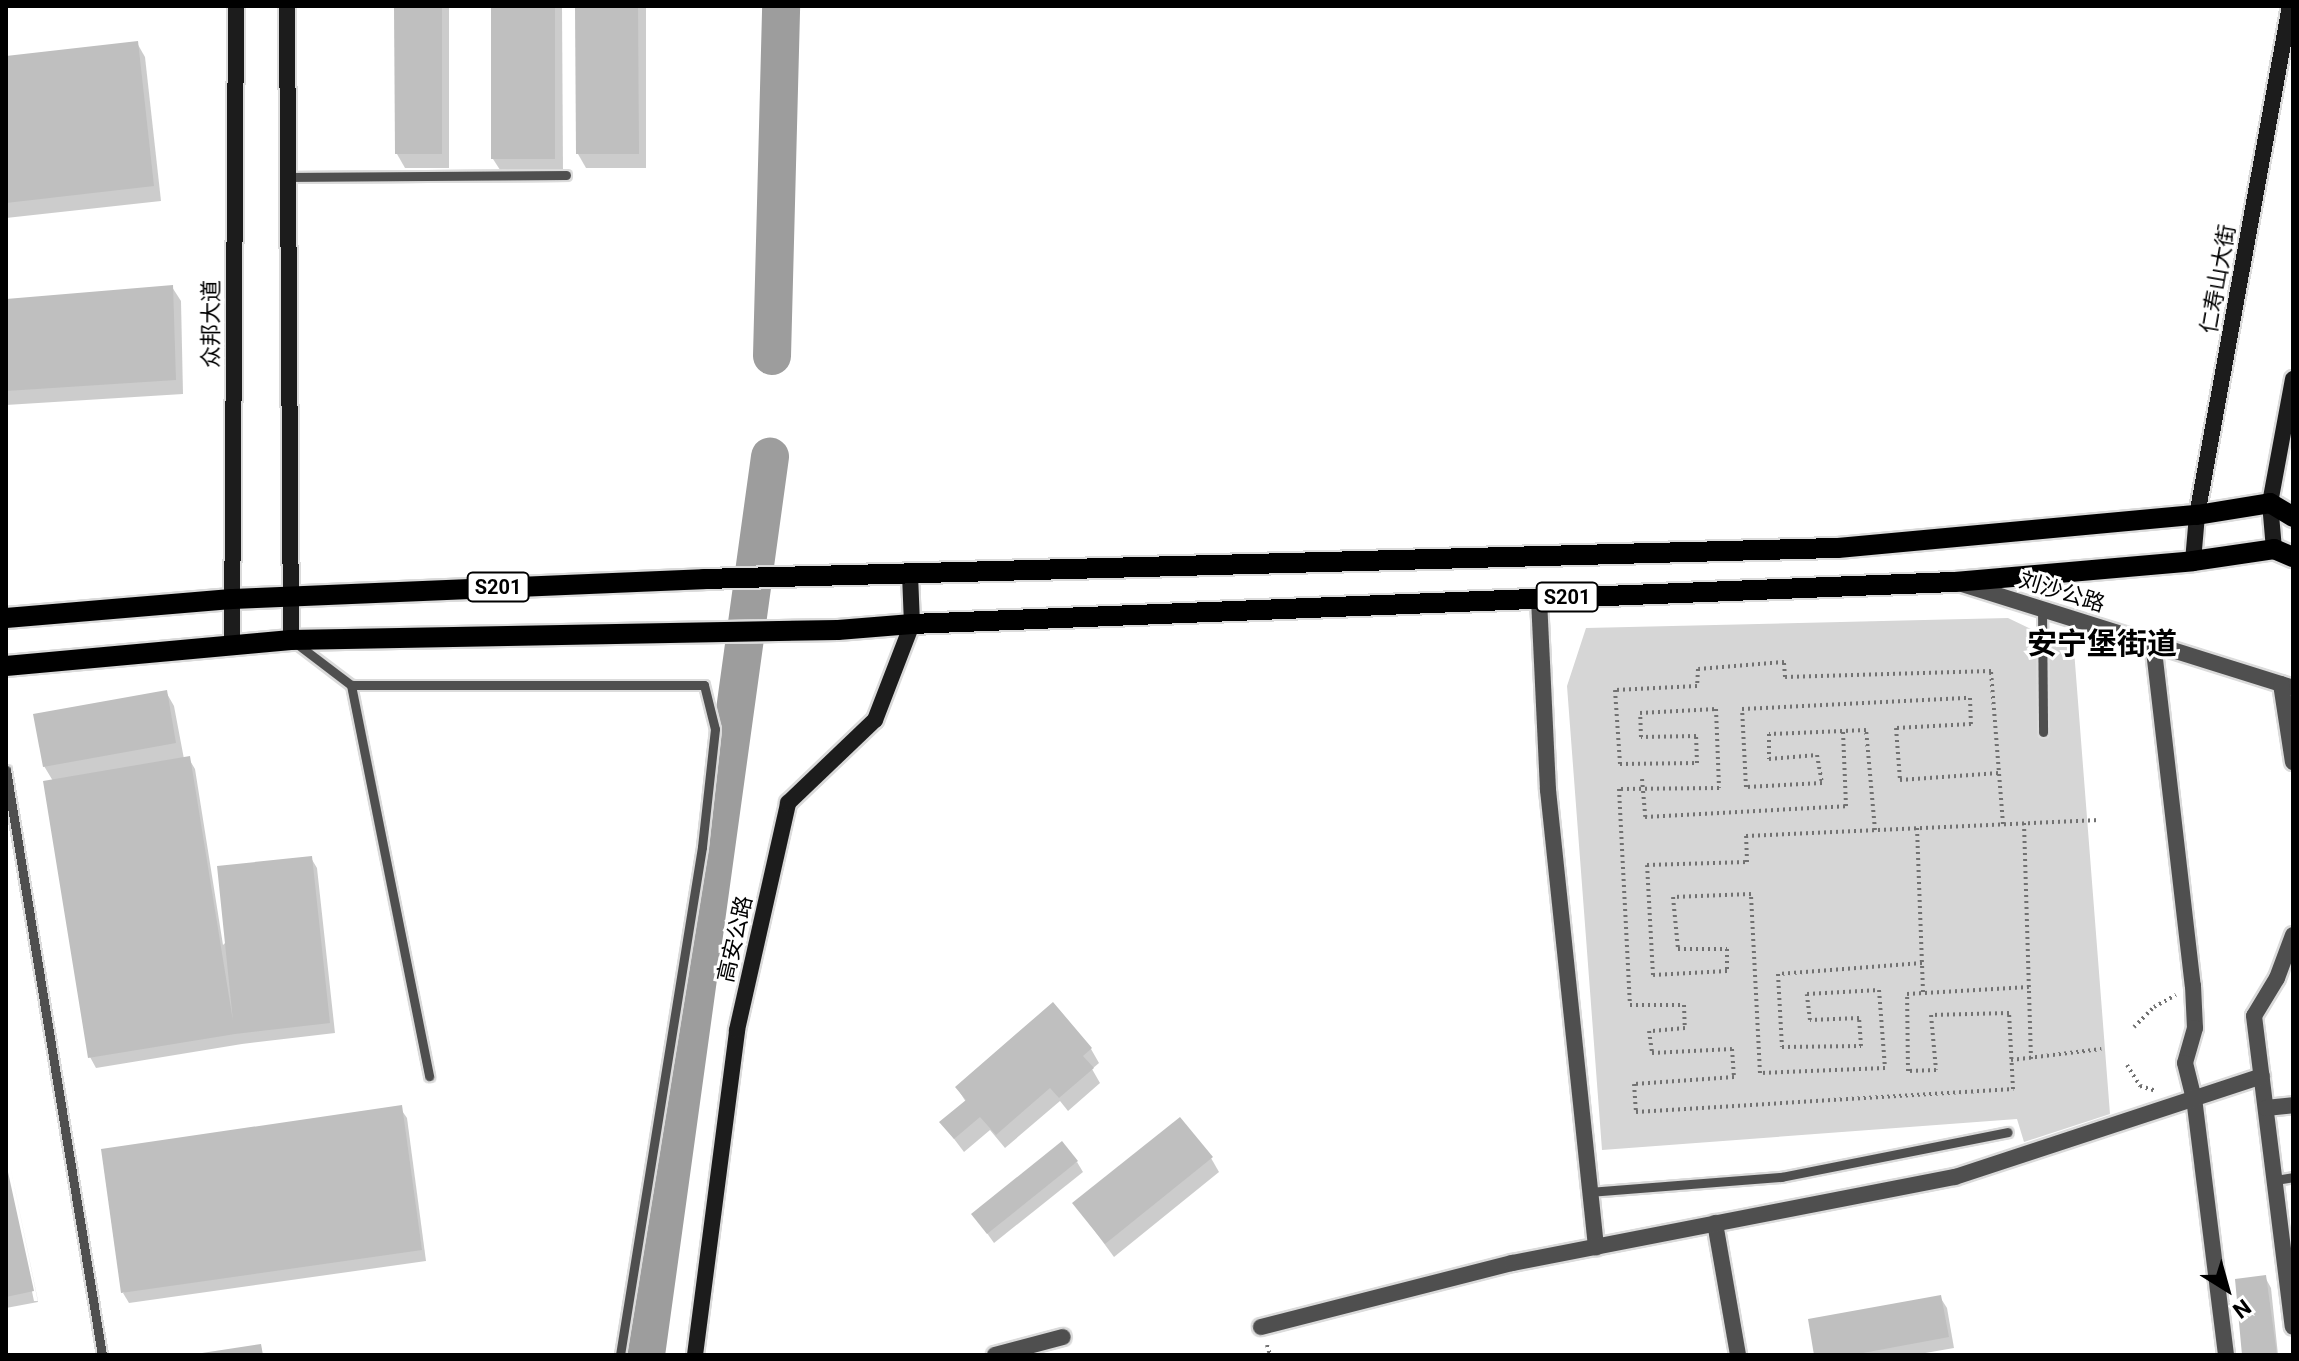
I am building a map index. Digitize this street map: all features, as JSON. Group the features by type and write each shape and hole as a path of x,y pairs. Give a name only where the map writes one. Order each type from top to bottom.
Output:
{"main road":[{"name":"众邦大道","path":"232,643 236,6"},
{"path":"287,6 291,640"},
{"name":"仁寿山大街","path":"2193,561 2197,515 2290,6"},
{"path":"2284,553 2270,503 2293,379"},
{"name":"S201","path":"6,618 231,599 291,599 350,593 704,579 1838,548 2197,515 2270,503"},
{"path":"2270,503 2293,517"},
{"name":"S201","path":"6,666 291,640 697,635 1955,582 2284,553"},
{"name":"高安公路","path":"695,1355 707,1287 737,1030 788,803 875,720 912,624 910,575"}],"street":[{"name":"刘沙公路","path":"1955,582 2287,686"},
{"path":"1539,599 1548,790 1596,1247"},
{"path":"2153,642 2193,986 2195,1028 2185,1063 2194,1098 2226,1355"},
{"path":"2287,686 2293,762"},
{"path":"2293,935 2277,978 2254,1016 2293,1327"},
{"path":"1261,1327 1512,1263 1955,1177 2262,1076"},
{"path":"2266,1108 2293,1105"},
{"path":"1715,1223 1738,1355"},
{"path":"995,1355 1063,1337"}],"lane":[{"path":"288,177 566,175"},
{"path":"2042,608 2043,732"},
{"path":"291,640 351,685 704,685 715,729 702,847 620,1355"},
{"path":"351,685 429,1076"},
{"path":"6,770 102,1355"},
{"path":"1590,1192 1781,1177 2008,1132"},
{"path":"2275,1180 2293,1177"}],"path":[{"path":"2003,824 1991,671 1785,677 1784,662 1698,669 1697,686 1615,690 1620,764 1697,763 1696,736 1641,737 1640,713 1716,709 1719,788 1619,789 1630,1005 1684,1005 1685,1028 1649,1031 1652,1053 1732,1049 1734,1077 1634,1084 1636,1112 2013,1089 2009,1013 1931,1015 1936,1070 1908,1071 1907,994 2029,987"},
{"path":"1875,830 1866,730 1769,734 1769,759 1817,755 1822,783 1746,787 1742,709 1970,698 1971,724 1896,728 1900,780 1999,773"},
{"path":"1642,779 1645,817 1846,806 1843,731"},
{"path":"1922,963 1778,974 1782,1047 1861,1046 1859,1018 1810,1020 1807,994 1879,990 1885,1068 1760,1073 1751,894 1673,897 1678,949 1727,949 1727,971 1653,975 1647,865 1747,862 1746,836 2100,820"},
{"path":"2024,823 2031,1059"},
{"path":"1917,828 1923,994"},
{"path":"2134,1027 2154,1007 2193,986"},
{"path":"2011,1060 2101,1049"},
{"path":"2127,1065 2140,1086 2159,1092"}],"shaded area":[{"path":"2008,618 2074,650 2110,1114 2024,1142 2017,1119 1602,1150 1567,686 1586,628"}],"building":[{"path":"394,6 442,6 442,154 395,154"},
{"path":"491,6 555,6 555,159 491,159"},
{"path":"575,6 638,6 639,154 576,154"},
{"path":"138,41 154,186 6,203 6,56"},
{"path":"173,285 176,380 6,391 6,299"},
{"path":"167,690 176,743 43,767 33,714"},
{"path":"190,756 233,1021 217,866 312,856 330,1023 235,1034 88,1058 43,781"},
{"path":"1053,1002 1092,1048 1083,1056 1094,1068 1059,1098 1050,1088 996,1135 980,1117 954,1139 939,1122 966,1100 955,1087"},
{"path":"402,1105 422,1250 121,1293 101,1149"},
{"path":"1180,1117 1213,1157 1105,1244 1072,1203"},
{"path":"1062,1141 1078,1161 987,1234 971,1214"},
{"path":"6,1163 34,1291 6,1297"},
{"path":"2266,1275 2277,1355 2242,1355 2235,1279"},
{"path":"1941,1295 1949,1337 1852,1355 1814,1355 1808,1319"},
{"path":"261,1344 263,1355 202,1355 202,1353"}],"waterway":[{"path":"772,356 781,6"},
{"path":"646,1355 770,457"}],"district":[{"name":"安宁堡街道","path":"2102,644"}]}
